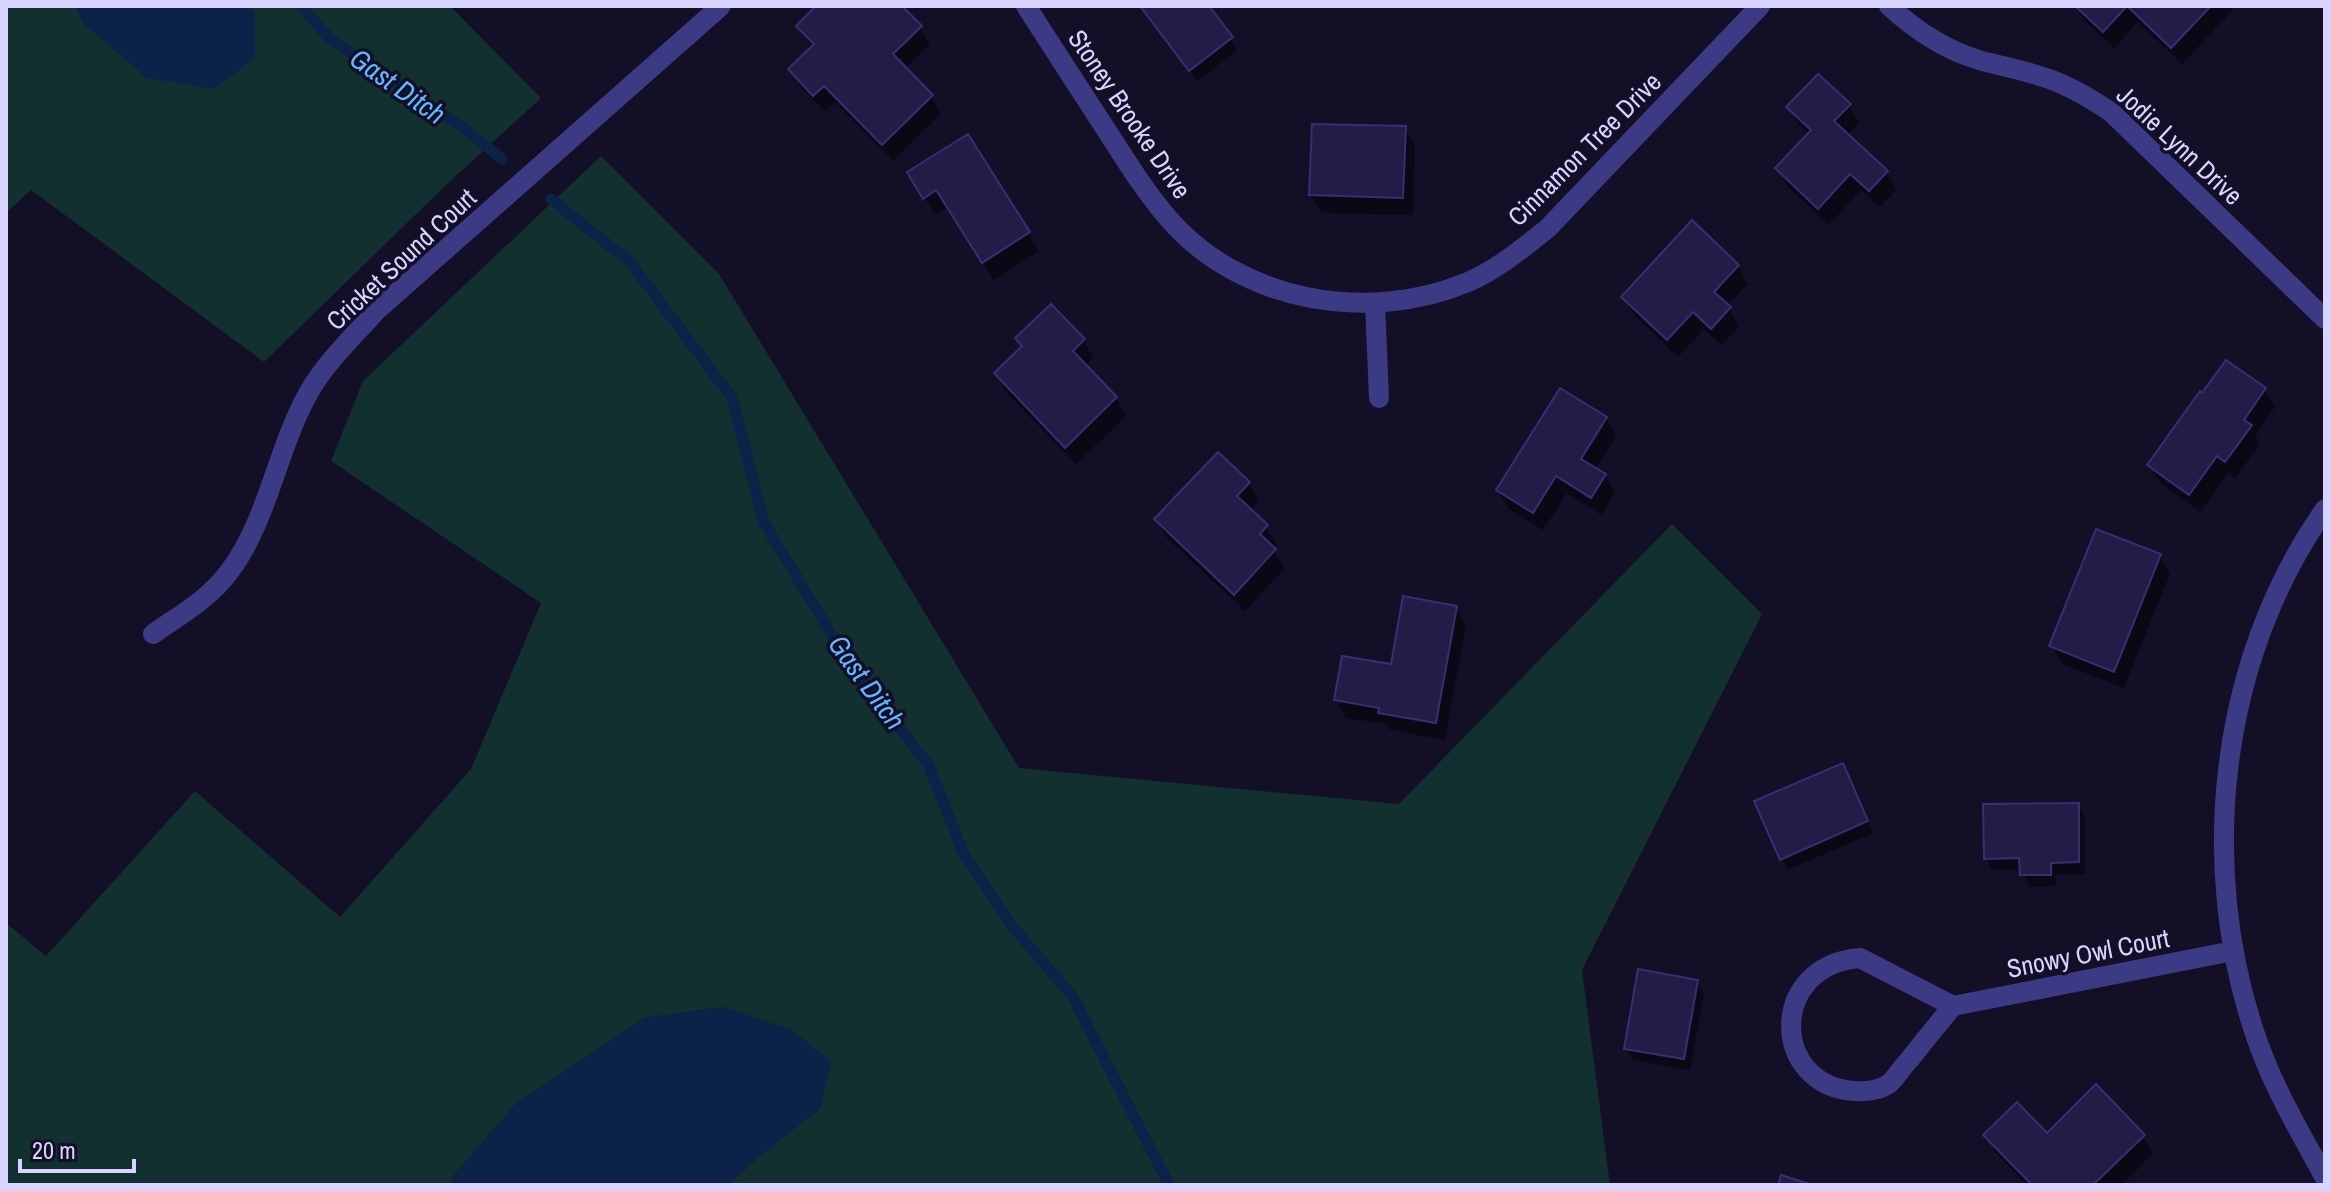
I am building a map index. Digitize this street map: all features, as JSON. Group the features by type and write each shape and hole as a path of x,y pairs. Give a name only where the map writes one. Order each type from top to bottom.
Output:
{"street":[{"name":"Cricket Sound Court","path":"153,634 202,601 230,571 253,530 286,440 310,391 340,350 376,311 721,6"},
{"name":"Stoney Brooke Drive","path":"1026,6 1141,183 1169,220 1205,252 1245,277 1289,294 1334,302 1375,303"},
{"name":"Cinnamon Tree Drive","path":"1375,303 1424,296 1469,281 1511,258 1548,228 1760,6"},
{"name":"Jodie Lynn Drive","path":"1889,6 1908,24 1947,48 2050,79 2112,113 2325,319"},
{"path":"1375,303 1379,398"},
{"path":"2325,509 2286,575 2247,674 2229,757 2223,828 2225,900 2245,1005 2276,1087 2325,1178"},
{"name":"Snowy Owl Court","path":"1953,1006 2233,951"},
{"path":"1860,958 1953,1006 1889,1084 1866,1092 1842,1090 1820,1081 1803,1064 1792,1043 1790,1019 1797,996 1811,976 1843,960 1860,958"}],"green space":[{"path":"6,6 75,6 85,25 255,16 250,6 450,6 541,98 445,186 264,362 31,190 6,213"},
{"path":"601,156 719,274 1019,768 1399,804 1672,524 1762,614 1582,970 1610,1185 728,1185 755,1160 723,1007 645,1018 517,1103 453,1176 451,1185 6,1185 6,923 46,956 195,791 340,917 471,769 541,603 331,461 363,381"}],"water":[{"path":"75,6 250,6 255,15 255,58 214,89 147,78 85,25"},
{"path":"723,1007 792,1030 831,1061 821,1108 728,1185 451,1185 453,1176 517,1103 645,1018"}],"building":[{"path":"816,6 902,6 922,26 893,54 933,95 882,145 824,86 813,96 788,69 814,44 796,26"},
{"path":"1140,6 1209,6 1233,37 1189,71"},
{"path":"2075,6 2127,6 2103,32"},
{"path":"2127,6 2211,6 2171,48"},
{"path":"1818,74 1851,104 1834,121 1888,171 1869,191 1850,174 1818,209 1775,168 1811,130 1786,107"},
{"path":"1312,124 1406,126 1403,198 1309,195"},
{"path":"968,134 1030,232 982,263 936,190 923,199 907,172"},
{"path":"1692,220 1739,265 1714,292 1731,307 1711,329 1693,312 1667,340 1621,297"},
{"path":"1051,304 1085,339 1073,351 1117,397 1065,448 994,373 1022,346 1015,338"},
{"path":"2226,360 2266,388 2244,420 2252,425 2225,462 2217,456 2189,495 2147,465"},
{"path":"1560,388 1607,417 1581,459 1606,474 1591,498 1556,476 1533,513 1496,490"},
{"path":"1218,452 1250,482 1237,496 1268,525 1260,534 1276,549 1234,595 1154,519"},
{"path":"2096,529 2161,554 2114,672 2049,646"},
{"path":"1403,596 1457,606 1436,723 1378,713 1379,708 1334,700 1342,656 1391,664"},
{"path":"1843,763 1868,821 1780,860 1754,801"},
{"path":"2079,803 2079,862 2051,863 2051,875 2020,875 2019,858 1984,859 1983,804"},
{"path":"1638,969 1698,980 1684,1059 1624,1049"},
{"path":"2096,1084 2145,1135 2093,1185 2032,1185 1983,1135 2017,1102 2047,1133"},
{"path":"1781,1175 1813,1185 1778,1185"}],"waterway":[{"name":"Gast Ditch","path":"301,6 330,39 466,130 502,159"},
{"name":"Gast Ditch","path":"551,199 630,262 732,398 764,523 851,666 929,766 964,855 1012,926 1073,997 1169,1185"}]}
